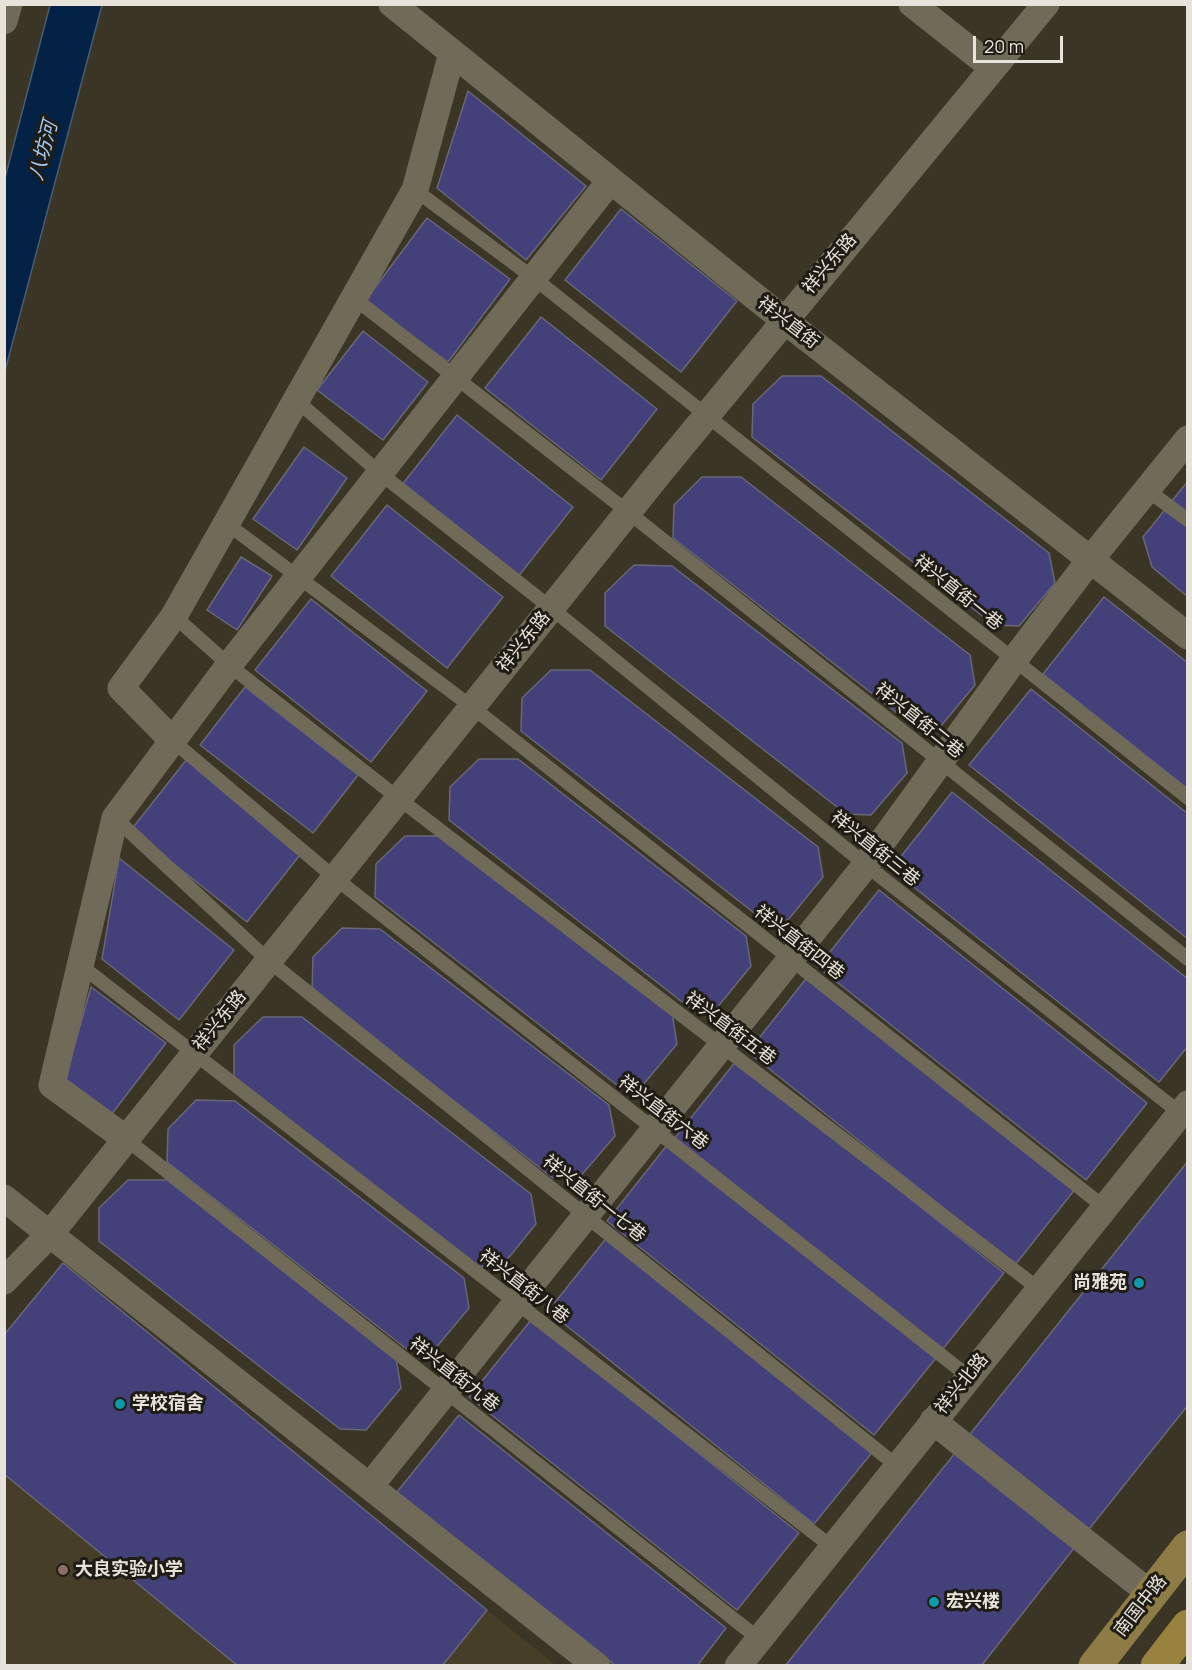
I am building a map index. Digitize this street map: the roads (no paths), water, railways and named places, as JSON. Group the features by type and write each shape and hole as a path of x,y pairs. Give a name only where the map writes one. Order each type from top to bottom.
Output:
{"highway":[{"path":"1157,1665 1188,1626"}],"main road":[{"name":"南国中路","path":"1095,1665 1188,1547"}],"street":[{"path":"4,21 9,4"},
{"name":"祥兴直街","path":"392,4 784,320 1188,636"},
{"path":"912,4 993,68"},
{"name":"祥兴东路","path":"4,1281 50,1234 706,415 1046,4"},
{"path":"173,741 121,688 174,616 415,190 452,53"},
{"path":"126,1139 52,1085 115,818 229,665 610,181"},
{"path":"369,1486 866,865 1014,660 1090,560 1188,439"},
{"name":"祥兴北路","path":"738,1665 1104,1207 1185,1112"},
{"path":"4,1198 597,1665"},
{"path":"933,1421 1150,1594"}],"lane":[{"name":"祥兴直街一巷","path":"415,190 535,279 1188,798"},
{"name":"祥兴直街二巷","path":"354,298 628,512 1188,959"},
{"name":"祥兴直街三巷","path":"296,400 381,474 551,608 866,865 1185,1112"},
{"path":"1147,490 1188,520"},
{"name":"祥兴直街四巷","path":"226,523 472,707 1104,1207"},
{"name":"祥兴直街五巷","path":"174,616 229,665 398,798 1039,1289"},
{"name":"祥兴直街六巷","path":"173,741 335,878 969,1377"},
{"name":"祥兴直街一七巷","path":"115,818 269,961 897,1466"},
{"name":"祥兴直街八巷","path":"80,965 832,1547"},
{"name":"祥兴直街九巷","path":"126,1139 759,1639"}],"water":[{"name":"八坊河","path":"50,5 102,5 5,371 5,178"}],"place":[{"name":"尚雅苑","path":"1139,1283"},
{"name":"学校宿舍","path":"120,1404"},
{"name":"大良实验小学","path":"63,1570"},
{"name":"宏兴楼","path":"934,1602"}]}
